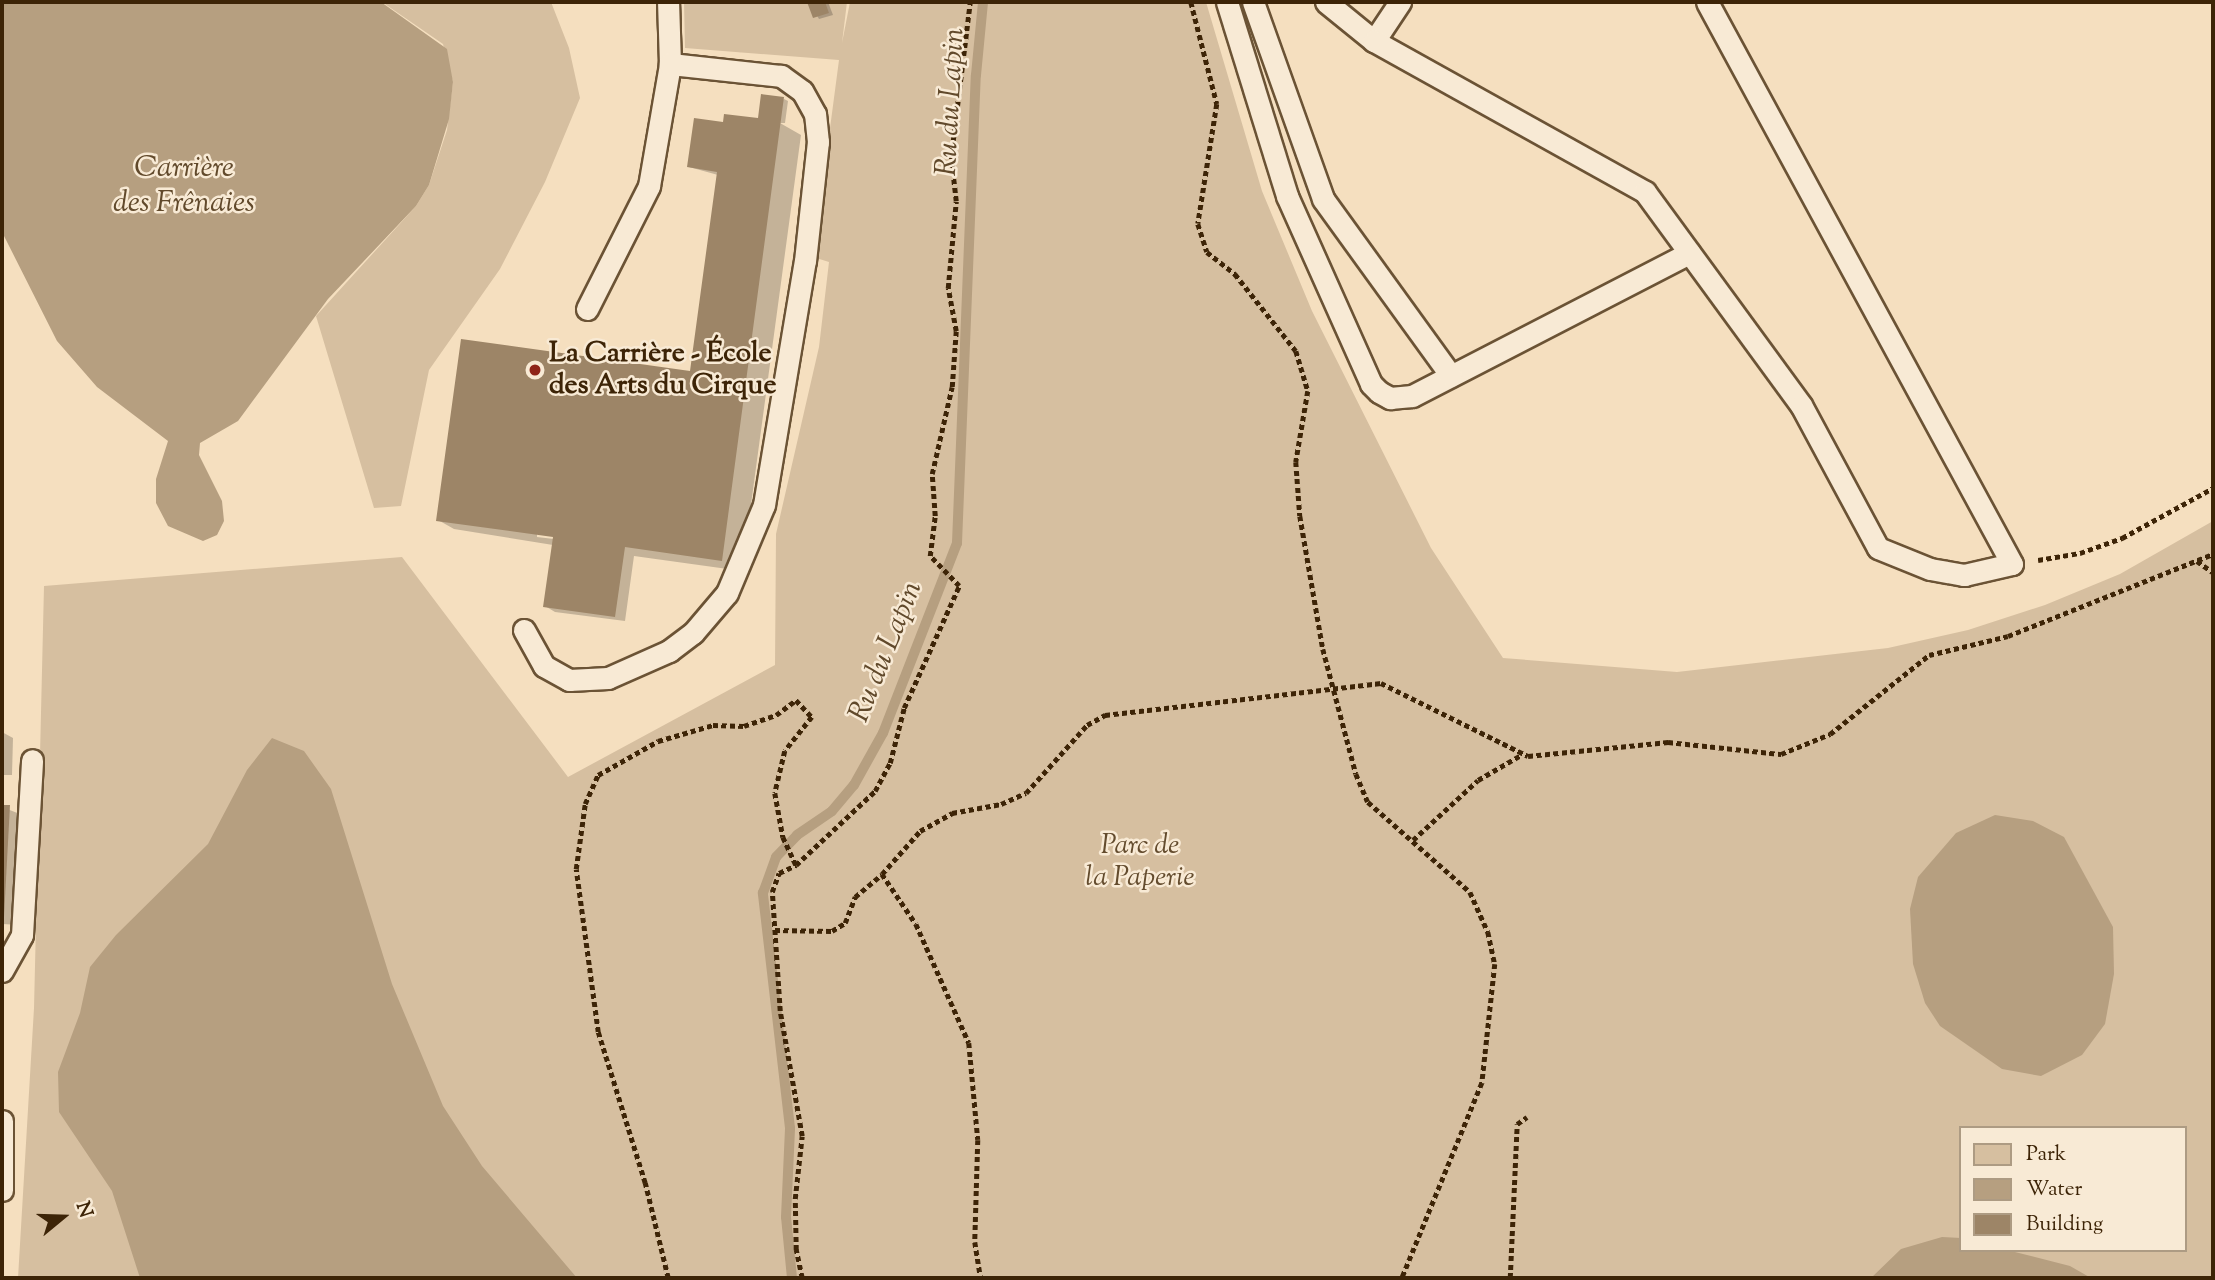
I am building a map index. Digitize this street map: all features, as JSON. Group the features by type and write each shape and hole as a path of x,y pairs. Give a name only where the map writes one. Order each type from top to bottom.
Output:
{"lane":[{"path":"587,309 649,186 670,64 667,2"},
{"path":"1227,2 1287,196 1371,384 1379,392 1401,399 1689,253"},
{"path":"1253,2 1323,199 1451,376"},
{"path":"1326,2 1346,23 1374,41 1645,192 1801,405 1878,548 1930,569 1964,575 2012,564 1707,2"},
{"path":"1374,41 1400,2"},
{"path":"524,630 539,661 569,680 608,678 669,652 693,634 727,593 764,505 805,261 818,142 815,114 802,91 781,76 670,64"},
{"path":"2,971 22,935 32,760"},
{"path":"2,1121 2,1190"}],"path":[{"path":"802,1278 796,1250 795,1199 802,1136 780,1011 772,892 779,873 796,865 875,791 890,763 904,708 959,586 954,576 930,556 935,516 932,474 954,365 956,331 948,288 956,201 951,157 970,2"},
{"path":"1191,2 1217,104 1198,224 1207,252 1235,274 1296,351 1308,391 1296,463 1300,516 1310,585 1356,774 1368,802 1470,892 1488,932 1495,964 1482,1083 1402,1278"},
{"path":"2012,564 2080,554 2122,538 2213,488"},
{"path":"775,930 832,931 845,923 855,897 882,874 934,820 1001,804 1026,793 1087,725 1105,715 1334,685 1381,683 1401,690 1466,729 1522,755 1552,757 1668,742 1781,754 1830,734 1929,655 2008,636 2213,554"},
{"path":"2197,560 2213,572"},
{"path":"668,1278 645,1183 598,1032 576,869 585,804 598,775 658,741 713,725 744,726 776,715 796,700 811,717 785,751 778,782 783,836 796,865"},
{"path":"1413,840 1478,780 1522,755"},
{"path":"882,874 916,924 969,1043 978,1140 975,1242 981,1278"},
{"path":"1510,1278 1517,1125 1527,1117"}],"green space":[{"path":"382,2 551,2 569,48 580,98 545,182 500,269 429,370 401,506 374,508 316,316 416,206 429,185 447,130 453,82 443,44"},
{"name":"Parc de la Paperie","path":"684,2 847,2 842,43 850,2 1206,2 1262,191 1312,311 1431,548 1503,658 1677,672 1888,648 1968,630 2045,605 2120,574 2213,521 2213,1278 18,1278 34,1008 44,586 402,557 568,777 775,665 776,534 819,347 829,262 813,257 839,60 685,48"}],"water":[{"name":"Carrière des Frênaies","path":"2,2 381,2 447,49 453,82 449,119 429,185 416,206 328,299 238,421 200,443 199,455 222,501 224,521 217,535 203,541 168,526 156,503 156,479 168,441 97,387 57,341 2,232"},
{"path":"272,738 304,751 331,789 392,984 443,1106 482,1166 577,1278 140,1278 112,1191 59,1112 58,1072 80,1013 90,967 116,935 208,844 247,770"},
{"path":"1995,815 2033,821 2064,837 2113,927 2114,974 2105,1024 2082,1055 2041,1076 2002,1069 1940,1026 1925,1003 1913,964 1910,909 1918,877 1956,833"},
{"path":"1942,1237 1960,1238 1960,1252 2015,1252 2070,1266 2091,1278 1871,1278 1901,1249"}],"building":[{"path":"807,2 825,2 829,13 813,18"},
{"path":"761,94 784,97 722,561 625,547 615,617 543,607 553,537 436,521 461,339 690,371 717,172 687,167 694,118 723,122 724,114 758,118"},
{"path":"2,805 10,805 4,917 2,917"}],"waterway":[{"name":"Ru du Lapin","path":"792,1278 786,1217 790,1128 763,893 776,857 797,835 832,811 854,785 883,733 957,543 976,75 983,2"}],"place":[{"name":"La Carrière - École des Arts du Cirque","path":"535,370"}]}
